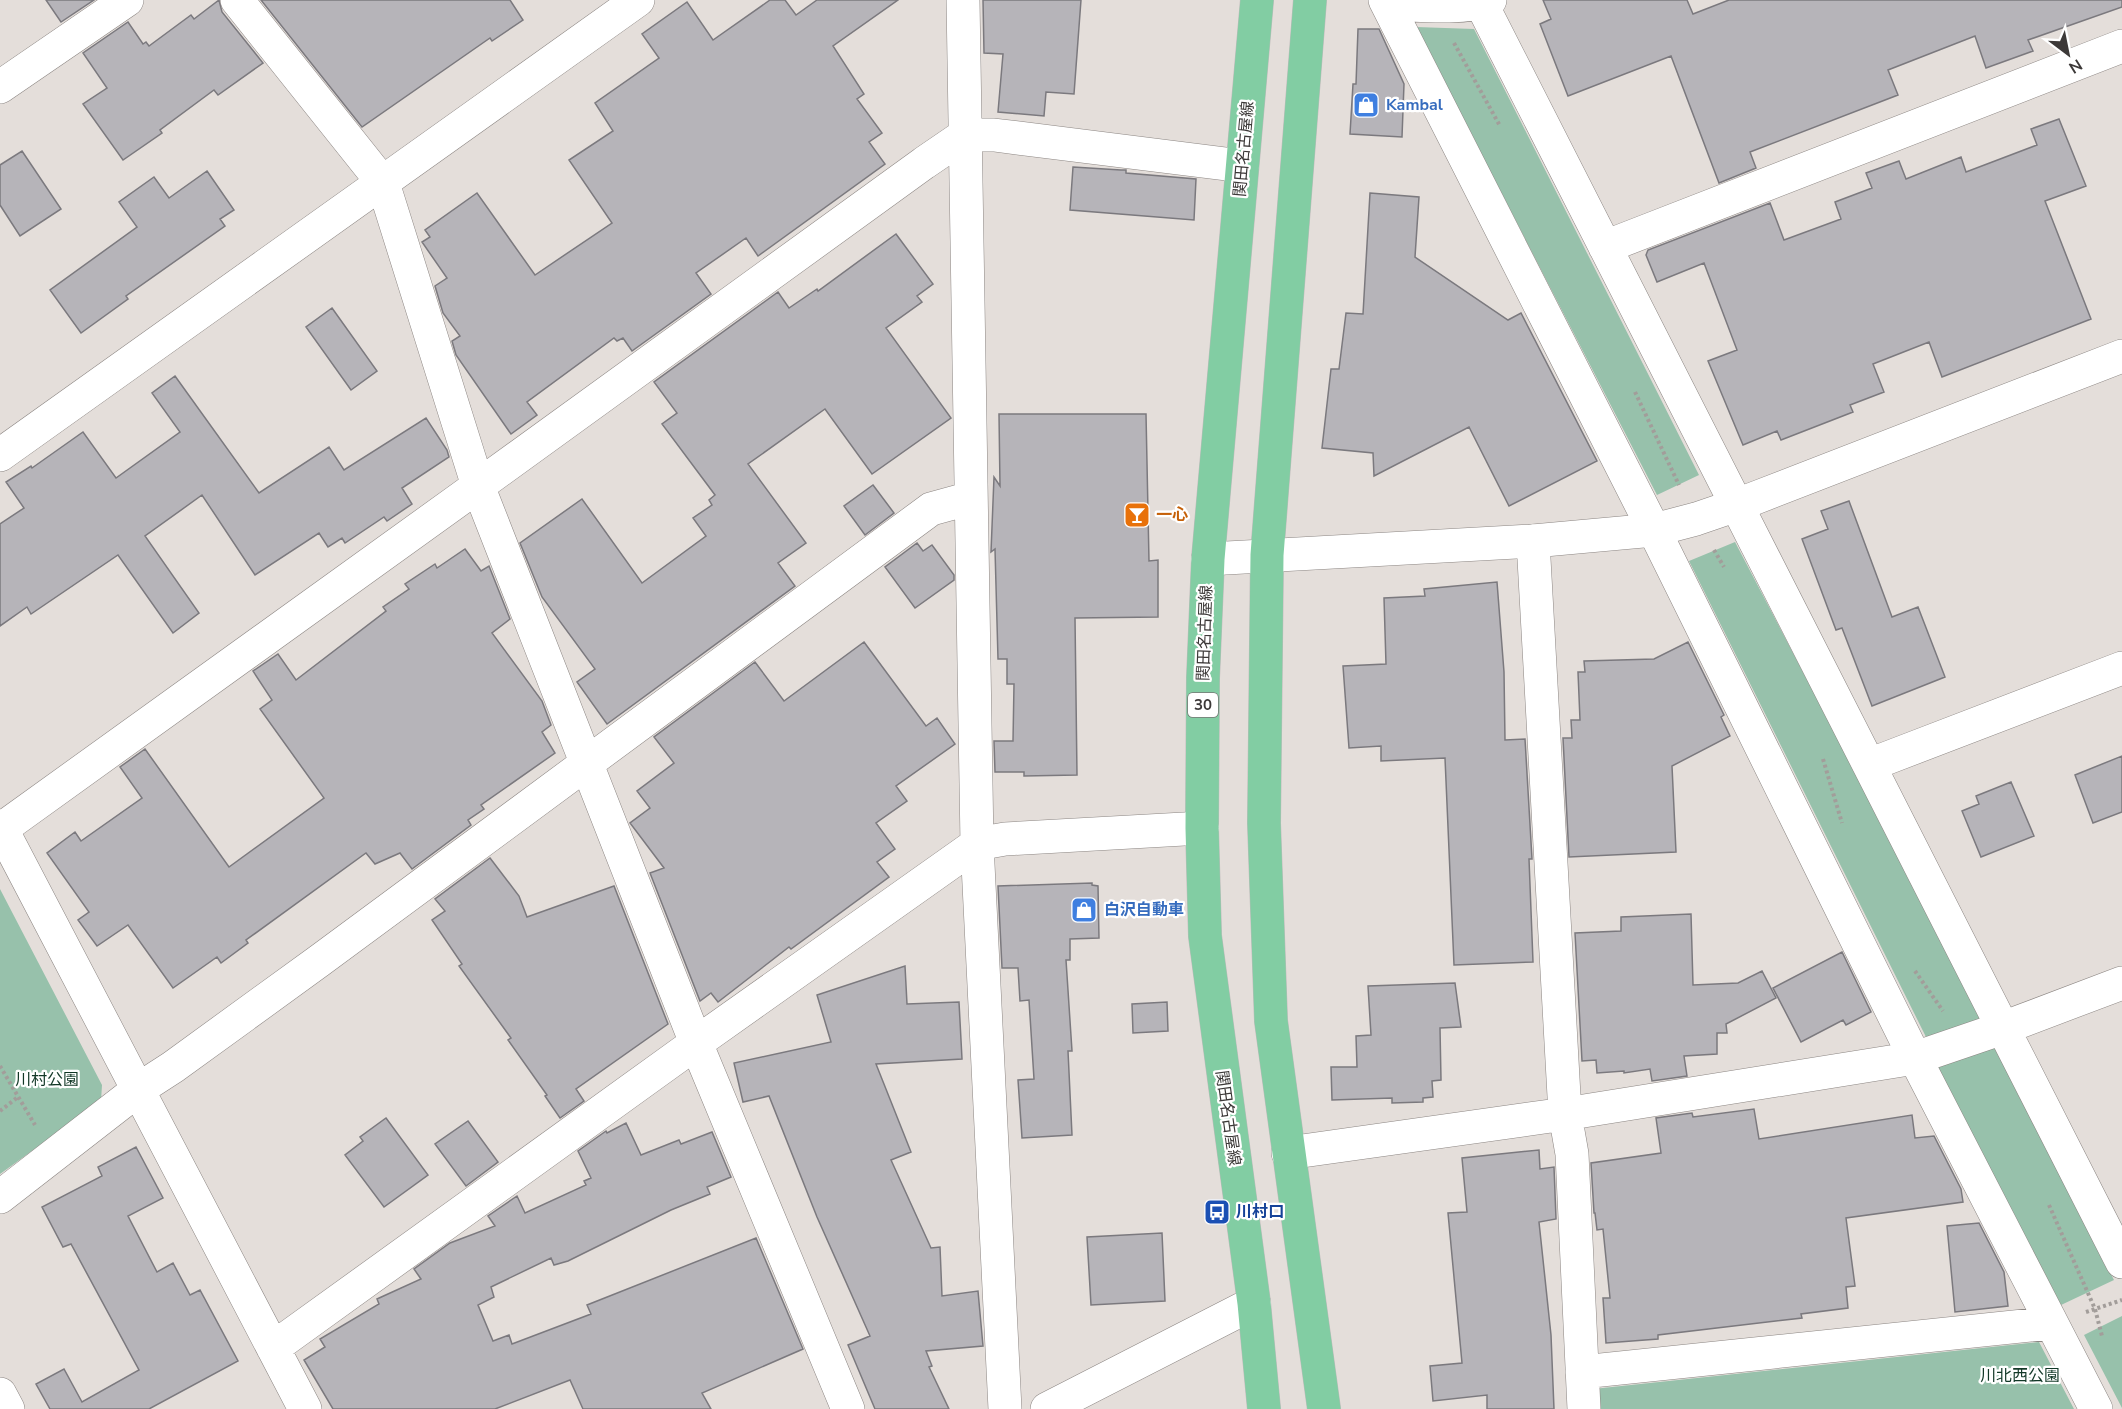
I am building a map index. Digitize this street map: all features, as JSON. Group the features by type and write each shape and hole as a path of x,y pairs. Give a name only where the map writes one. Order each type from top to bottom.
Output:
{"main road":[{"name":"関田名古屋線","path":"1257,0 1208,559 1203,678 1202,828 1204,936 1254,1303 1264,1409"},
{"path":"1310,0 1267,555 1264,823 1270,1021 1323,1409"}],"street":[{"path":"0,87 127,0"},
{"path":"237,0 383,183 478,486 696,1043 848,1409"},
{"path":"0,455 638,0"},
{"path":"963,0 977,844 1005,1409"},
{"path":"1386,2 1434,5 1486,2 1605,247 2122,1262"},
{"path":"1386,2 1654,531 1915,1058 2096,1409"},
{"path":"1605,247 2122,46"},
{"path":"305,1409 0,828 965,135 994,135 1242,166"},
{"path":"1208,559 1533,541 1654,531 1737,505 2122,356"},
{"path":"0,1197 139,1089 310,968 931,509 971,498"},
{"path":"1533,541 1565,1114 1572,1154 1584,1409"},
{"path":"1869,765 2122,668"},
{"path":"273,1348 977,844 1005,839 1202,828"},
{"path":"1288,1154 1565,1114 1915,1058 2122,983"},
{"path":"1047,1409 1254,1303"},
{"path":"1582,1372 2051,1323"},
{"path":"0,1395 8,1409"}],"path":[{"path":"1434,5 1501,128"},
{"path":"1633,388 1696,519 1730,577"},
{"path":"1820,751 1844,829"},
{"path":"1910,963 1964,1041"},
{"path":"0,1066 53,1157"},
{"path":"0,1112 19,1097"},
{"path":"2048,1202 2095,1309 2103,1341"}],"green space":[{"path":"1416,27 1474,29 1699,475 1657,495"},
{"path":"1735,542 1984,1018 1926,1037 1689,561"},
{"name":"川村公園","path":"0,889 102,1085 101,1101 0,1174"},
{"path":"1996,1045 2114,1280 2061,1305 1936,1068"},
{"path":"2122,1316 2122,1408 2084,1335"},
{"name":"川北西公園","path":"2039,1342 2074,1409 1594,1409 1593,1389"}],"building":[{"path":"46,0 94,0 61,22"},
{"path":"219,0 222,12 263,63 218,95 214,90 160,130 162,133 123,160 83,104 107,88 83,53 128,22 143,44 146,42 149,46 191,15 194,19"},
{"path":"261,0 510,0 523,20 492,41 490,38 362,127"},
{"path":"770,0 785,0 796,15 817,0 898,0 833,46 864,94 857,99 882,133 869,142 885,164 758,256 746,238 696,273 711,294 632,351 623,338 617,341 614,338 527,402 537,415 511,434 456,355 452,341 460,336 443,313 435,286 447,278 422,242 430,237 425,230 477,193 535,275 612,223 569,160 613,131 595,103 659,58 642,34 687,2 713,40"},
{"path":"983,0 1081,0 1074,94 1046,92 1044,116 998,112 1003,54 984,53"},
{"path":"1543,0 1687,0 1693,14 1729,0 2122,0 2122,7 2028,40 2033,51 1986,68 1975,36 1888,70 1898,95 1750,152 1756,168 1719,183 1671,56 1568,96 1540,24 1551,19"},
{"path":"1358,29 1379,29 1404,84 1402,137 1350,134 1353,84 1356,84"},
{"path":"2059,119 2086,186 2045,201 2091,319 1942,377 1929,342 1873,364 1884,392 1850,405 1853,412 1781,440 1777,431 1743,445 1708,361 1737,350 1704,263 1657,282 1646,255 1648,250 1770,203 1784,240 1841,219 1835,202 1872,188 1866,173 1899,161 1906,179 1961,157 1966,172 2037,145 2031,129"},
{"path":"22,151 61,209 20,236 0,205 0,165"},
{"path":"1073,167 1126,170 1126,173 1196,179 1194,220 1070,210"},
{"path":"207,171 234,210 220,219 225,226 126,296 128,299 81,333 50,290 137,227 119,202 154,177 169,198"},
{"path":"1370,193 1419,197 1415,257 1508,320 1521,313 1597,461 1509,506 1469,427 1374,476 1373,453 1322,448 1331,369 1339,369 1346,313 1363,314"},
{"path":"896,234 933,284 917,296 922,302 886,328 951,418 872,474 825,409 748,464 806,543 778,563 795,586 607,724 577,682 595,669 542,597 520,543 582,499 642,583 706,536 693,518 712,505 709,500 715,495 662,424 677,413 654,382 778,292 789,308 817,289 818,291"},
{"path":"332,308 377,371 351,390 306,327"},
{"path":"175,376 259,493 329,447 344,470 426,418 447,450 449,457 402,488 412,504 387,521 384,517 345,543 342,538 328,547 319,533 255,575 202,495 145,536 199,613 173,633 118,555 31,614 27,607 0,626 0,524 24,508 6,482 31,466 32,468 83,432 116,478 180,432 152,393"},
{"path":"999,414 1146,414 1149,561 1158,560 1158,617 1075,618 1077,775 1024,776 1024,772 995,772 994,741 1013,741 1014,684 1007,684 1007,659 998,659 995,549 991,552 994,477 1000,486"},
{"path":"873,485 894,513 865,535 844,506"},
{"path":"1849,501 1892,617 1918,607 1945,677 1872,706 1842,628 1836,630 1802,539 1828,529 1821,511"},
{"path":"917,543 923,551 932,545 954,575 954,580 915,608 885,567"},
{"path":"465,549 481,571 489,566 510,619 492,633 542,701 551,725 542,732 555,753 481,805 484,809 468,820 471,825 412,869 400,853 375,864 366,853 246,940 248,943 221,963 217,957 173,988 128,925 97,946 78,920 89,912 47,853 75,832 81,841 142,798 120,767 145,749 229,867 324,798 260,709 272,700 253,671 278,654 296,680 386,611 383,607 409,589 405,584 435,564 437,568"},
{"path":"1497,582 1504,672 1505,740 1525,739 1532,859 1529,859 1533,962 1454,965 1445,758 1381,761 1381,746 1349,748 1343,666 1386,664 1384,598 1425,596 1424,589"},
{"path":"864,642 926,726 937,718 955,744 896,786 907,801 876,823 895,849 877,862 889,877 791,949 789,947 718,1002 711,993 700,1001 650,873 664,868 630,823 650,808 637,791 674,763 654,737 755,662 784,701"},
{"path":"1688,642 1724,715 1721,717 1730,736 1672,766 1676,852 1569,857 1563,738 1572,738 1571,720 1580,720 1578,672 1585,672 1584,661 1654,659"},
{"path":"2122,756 2122,812 2093,823 2075,775"},
{"path":"2011,782 2034,836 1981,857 1962,811 1979,804 1976,796"},
{"path":"490,858 519,896 527,917 614,886 668,1024 576,1089 584,1101 560,1118 545,1096 547,1095 508,1040 511,1038 459,966 462,964 432,920 445,911 435,899"},
{"path":"1092,883 1098,886 1099,938 1070,939 1070,960 1066,960 1072,1051 1068,1051 1072,1135 1022,1138 1018,1080 1034,1079 1029,1000 1020,1001 1018,968 1002,968 998,886"},
{"path":"1691,914 1693,985 1738,983 1762,971 1776,998 1726,1024 1727,1033 1717,1033 1717,1054 1684,1056 1687,1076 1652,1081 1650,1069 1624,1073 1624,1071 1597,1073 1596,1060 1582,1061 1575,933 1621,931 1621,917"},
{"path":"1842,952 1871,1012 1846,1025 1843,1020 1801,1042 1773,988"},
{"path":"905,966 907,1004 959,1002 962,1059 876,1064 911,1152 891,1160 931,1248 940,1247 942,1296 978,1291 983,1346 926,1351 932,1366 929,1367 949,1409 875,1409 848,1345 870,1336 817,1217 769,1096 743,1102 734,1063 831,1042 817,995"},
{"path":"1455,983 1461,1027 1440,1028 1441,1080 1432,1081 1433,1097 1423,1098 1423,1102 1392,1103 1392,1098 1332,1100 1331,1067 1357,1067 1356,1036 1371,1035 1368,986"},
{"path":"1167,1002 1168,1031 1133,1033 1132,1004"},
{"path":"1754,1109 1759,1139 1912,1115 1915,1138 1934,1136 1961,1189 1963,1202 1846,1218 1855,1286 1846,1287 1848,1308 1801,1314 1802,1318 1658,1335 1658,1339 1606,1343 1603,1298 1610,1298 1603,1229 1597,1230 1594,1213 1591,1163 1661,1153 1656,1118 1692,1113 1693,1117"},
{"path":"386,1118 428,1175 384,1207 345,1155 363,1141 360,1137"},
{"path":"468,1121 498,1162 466,1186 435,1144"},
{"path":"626,1123 641,1155 679,1140 681,1144 712,1132 731,1177 707,1187 710,1194 671,1210 568,1261 554,1265 551,1258 491,1287 494,1297 478,1305 493,1341 509,1335 512,1344 591,1314 587,1305 756,1238 803,1349 702,1393 711,1409 583,1409 570,1380 495,1409 333,1409 304,1360 325,1347 320,1339 379,1304 377,1299 421,1279 414,1269 450,1243 495,1226 488,1216 517,1196 525,1213 586,1185 584,1181 591,1178 578,1151 606,1131 607,1133"},
{"path":"136,1147 163,1198 128,1216 157,1272 173,1263 190,1295 200,1290 238,1361 149,1409 50,1409 36,1384 64,1369 82,1402 139,1370 71,1244 63,1247 42,1207 102,1176 98,1167"},
{"path":"1539,1150 1540,1169 1554,1167 1556,1219 1539,1222 1551,1335 1554,1409 1487,1409 1487,1395 1433,1401 1430,1366 1462,1363 1448,1213 1467,1212 1462,1158"},
{"path":"1979,1223 2004,1272 2008,1306 1955,1312 1947,1226"},
{"path":"1162,1233 1165,1301 1091,1305 1087,1237"}],"place":[{"name":"Kambal","path":"1366,105"},
{"name":"一心","path":"1137,515"},
{"name":"白沢自動車","path":"1084,910"},
{"name":"川村口","path":"1217,1212"}]}
